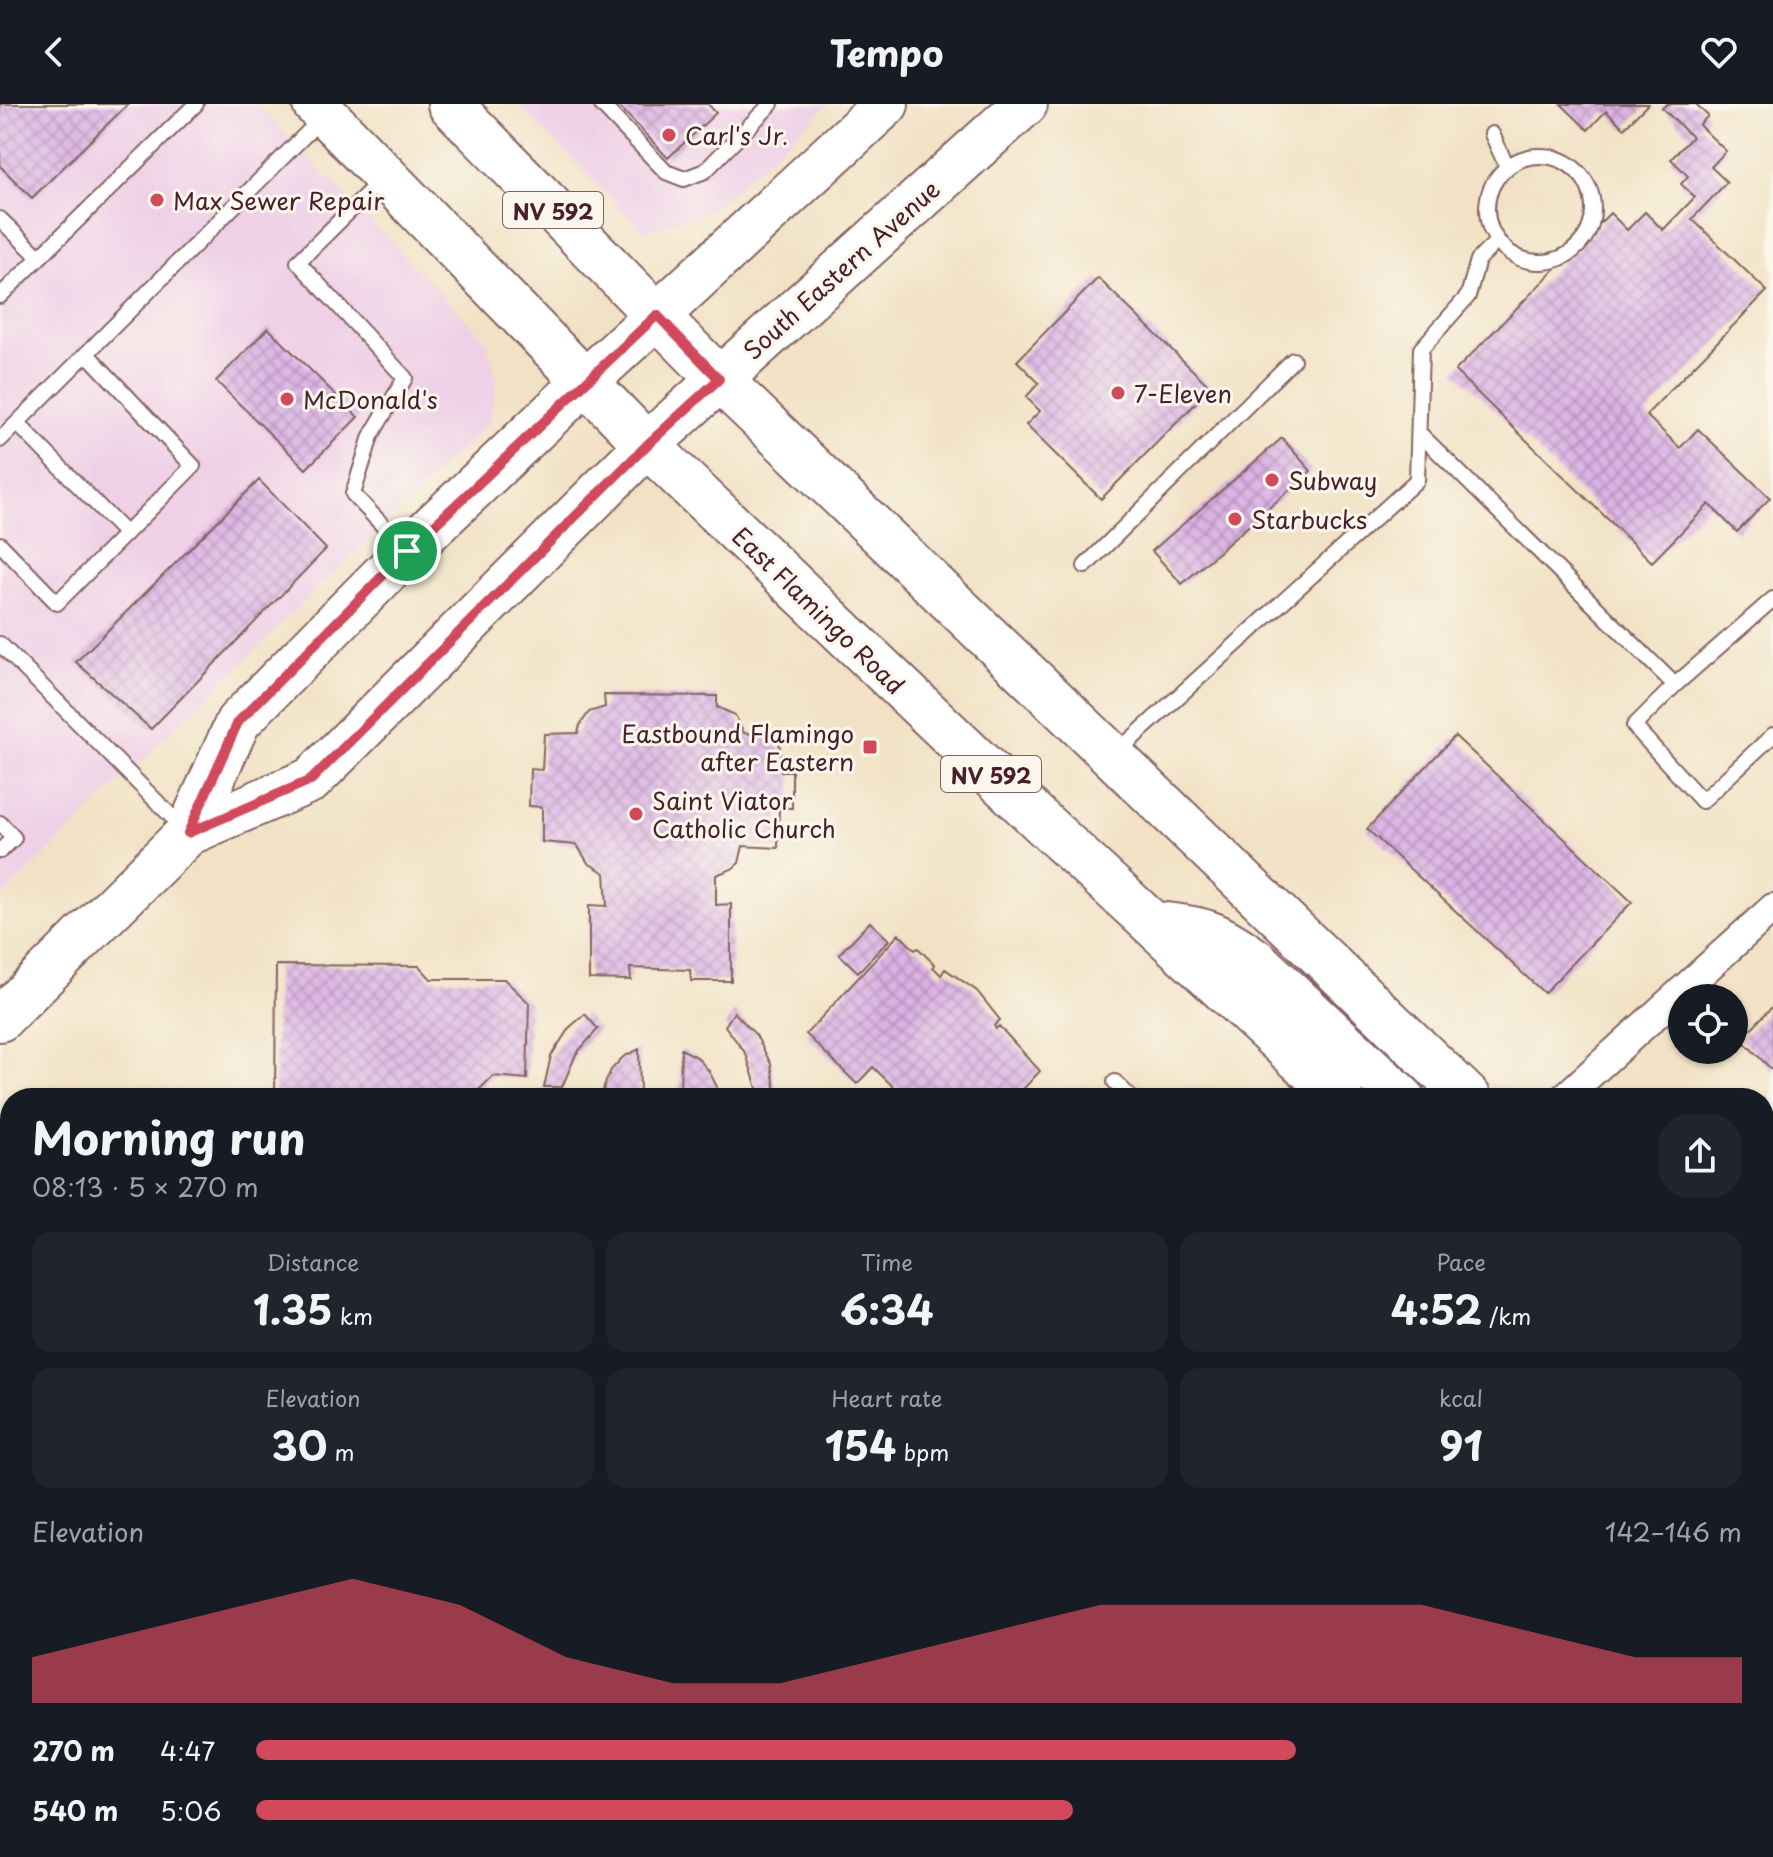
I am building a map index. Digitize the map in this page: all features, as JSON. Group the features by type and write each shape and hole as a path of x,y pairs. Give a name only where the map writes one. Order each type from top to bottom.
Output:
{"main road":[{"name":"NV 592","path":"450,104 719,379 1459,1088"},
{"name":"South Eastern Avenue","path":"188,833 238,722 407,551 886,104"},
{"name":"South Eastern Avenue","path":"9,1005 188,833 311,780 647,445 1025,104"},
{"name":"East Flamingo Road","path":"320,109 647,445 1046,826 1330,1088"},
{"path":"1153,924 1201,928 1231,942 1266,970 1391,1088"}],"street":[{"path":"1575,1088 1773,908"}],"lane":[{"path":"0,296 196,104"},
{"path":"601,104 666,172 684,179 705,171 771,104"},
{"path":"0,440 87,354 320,109"},
{"path":"1492,134 1507,167"},
{"path":"1538,156 1554,158 1570,165 1582,177 1590,191 1593,208 1591,224 1584,239 1572,251 1557,259 1541,262 1525,260 1509,253 1497,241 1487,210 1489,194 1496,179 1507,167 1522,159 1538,156"},
{"path":"387,175 298,262 405,378 371,436 353,494 407,551"},
{"path":"0,219 39,257"},
{"path":"1112,757 1417,480 1421,349 1468,296 1478,260 1497,241"},
{"path":"0,544 57,603 193,466 87,354"},
{"path":"1085,566 1293,360"},
{"path":"17,423 126,534"},
{"path":"1419,433 1675,685"},
{"path":"1773,599 1675,685 1634,726 1702,801 1773,735"},
{"path":"0,644 188,833"},
{"path":"0,823 14,838 0,851"},
{"path":"1115,1082 1121,1088"}],"shaded area":[{"path":"0,104 256,104 487,341 497,383 489,422 0,899"},
{"path":"517,104 829,104 711,210 644,232"}],"building":[{"path":"0,104 128,104 32,198 0,166"},
{"name":"Carl's Jr.","path":"617,104 708,104 716,113 668,158"},
{"path":"1561,104 1648,104 1624,128 1606,111 1588,130"},
{"path":"1667,104 1696,104 1708,116 1699,125 1726,151 1711,167 1727,182 1692,219 1767,291 1646,415 1680,448 1698,429 1770,498 1737,532 1709,504 1652,562 1455,371 1610,213 1627,230 1645,212 1663,230 1695,197 1681,184 1688,176 1671,159 1692,137 1662,108"},
{"name":"7-Eleven","path":"1098,278 1211,388 1101,499 1026,425 1040,411 1026,397 1039,383 1017,361"},
{"name":"McDonald's","path":"268,328 358,417 306,469 216,381"},
{"path":"1282,438 1311,471 1182,584 1152,551"},
{"path":"259,480 326,549 151,729 76,662"},
{"path":"604,695 717,696 717,707 735,715 744,733 779,735 781,771 792,771 792,808 779,808 778,848 743,846 739,863 716,875 716,905 731,904 731,981 691,981 690,970 630,968 631,980 589,979 589,905 607,906 605,873 588,863 577,845 542,842 542,807 529,806 530,769 542,770 544,734 578,733 589,712 605,707"},
{"path":"1455,736 1632,902 1544,993 1367,829"},
{"path":"870,922 889,940 858,972 839,954"},
{"path":"899,934 915,950 918,948 941,975 945,969 977,991 1000,1020 994,1026 996,1029 999,1026 1040,1071 1024,1088 895,1088 873,1067 857,1084 806,1034"},
{"path":"276,965 419,966 431,979 504,979 529,1003 527,1079 493,1076 481,1088 275,1088"},
{"path":"1773,1006 1773,1071 1748,1046 1748,1032"},
{"path":"734,1012 756,1035 771,1064 775,1088 757,1088 746,1054 725,1026"},
{"path":"585,1014 598,1029 576,1054 562,1087 544,1087 551,1056 569,1028"},
{"path":"639,1049 640,1088 604,1088 611,1070 623,1057"},
{"path":"681,1049 697,1057 709,1071 717,1088 680,1088"}],"place":[{"name":"Carl's Jr.","path":"669,135"},
{"name":"Max Sewer Repair","path":"157,200"},
{"name":"7-Eleven","path":"1118,393"},
{"name":"McDonald's","path":"287,399"},
{"name":"Subway","path":"1272,480"},
{"name":"Starbucks","path":"1235,519"},
{"name":"Eastbound Flamingo after Eastern","path":"870,747"},
{"name":"Saint Viator Catholic Church","path":"636,814"}],"route":[{"path":"657,315 719,379 647,445 311,780 188,833 238,722 407,551 657,315"}]}
